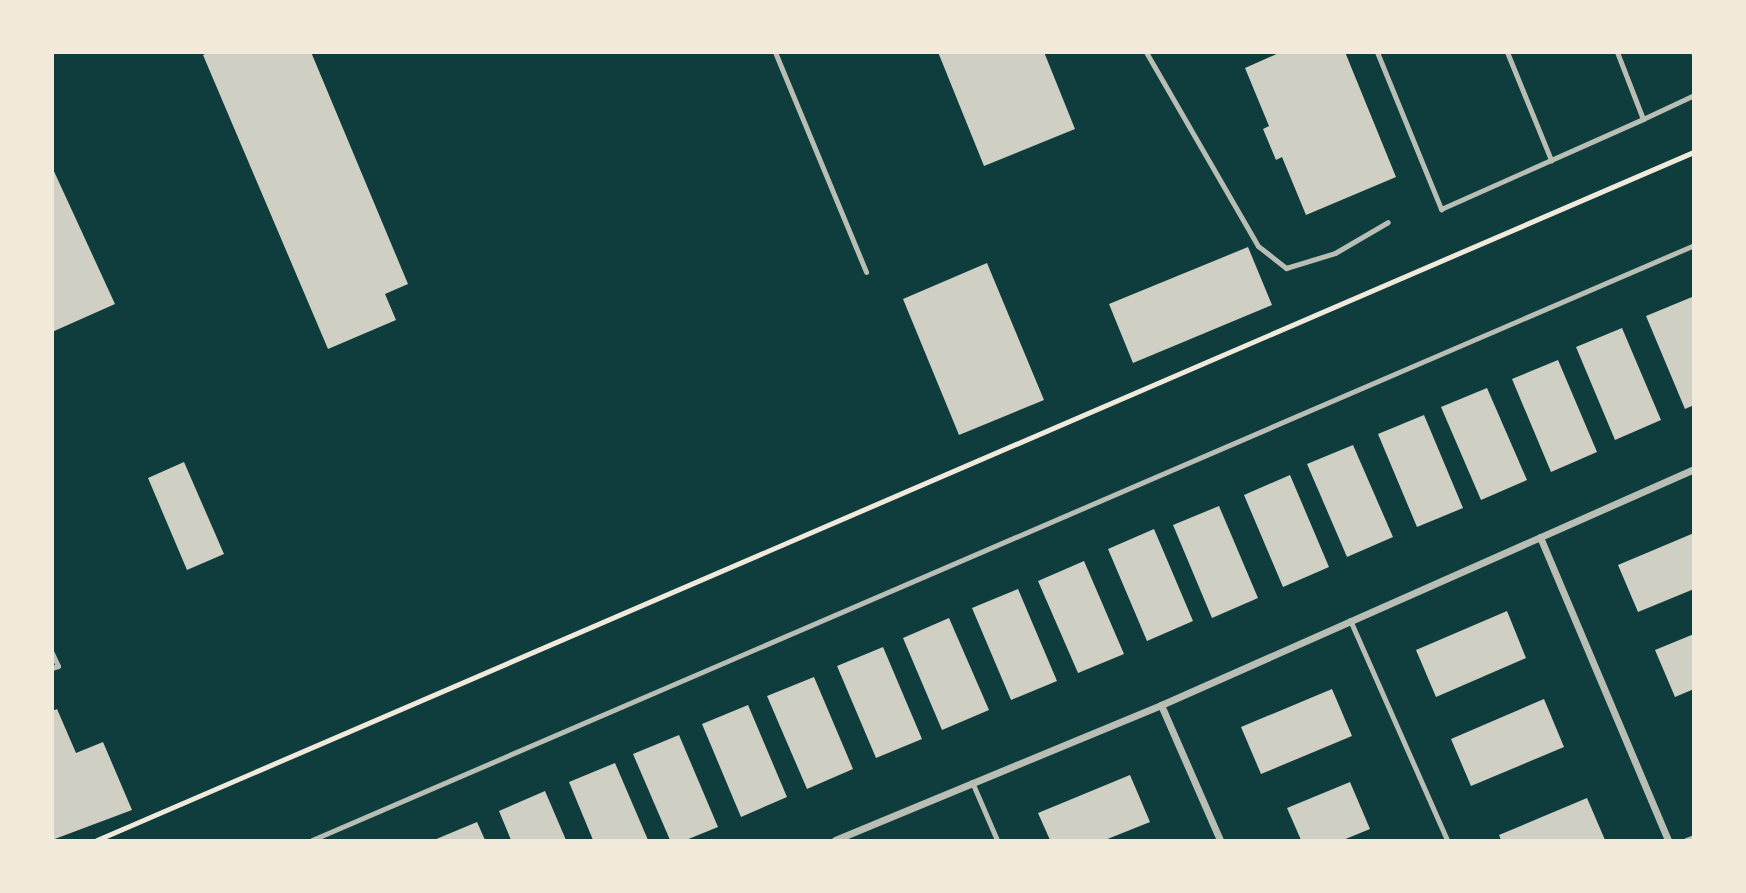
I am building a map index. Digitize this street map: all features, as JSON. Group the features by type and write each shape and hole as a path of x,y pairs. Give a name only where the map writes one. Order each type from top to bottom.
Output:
{"street":[{"path":"835,841 971,781 1161,705 1693,470"},
{"path":"1540,537 1668,841"},
{"path":"1161,705 1220,841"}],"lane":[{"path":"775,52 866,272"},
{"path":"1146,52 1251,235 1286,268 1335,253 1388,222"},
{"path":"1377,52 1441,209 1693,95"},
{"path":"1507,52 1551,160"},
{"path":"1617,52 1643,119"},
{"path":"312,841 1693,245"},
{"path":"1350,620 1447,841"},
{"path":"52,653 58,666 52,668"},
{"path":"971,781 997,841"},
{"path":"1686,841 1693,837"}],"path":[{"path":"97,841 1693,152"}],"building":[{"path":"209,52 311,52 408,284 385,294 396,320 328,349 203,55"},
{"path":"938,52 1044,52 1075,129 984,166"},
{"path":"1281,52 1345,52 1396,177 1306,215 1282,157 1276,160 1263,129 1269,126 1245,68"},
{"path":"52,167 115,304 52,332"},
{"path":"1248,247 1272,305 1133,363 1109,304"},
{"path":"987,263 1044,400 959,435 903,299"},
{"path":"1692,297 1694,405 1685,409 1646,316"},
{"path":"1622,328 1661,420 1615,440 1576,347"},
{"path":"1558,360 1597,452 1551,472 1512,379"},
{"path":"1487,388 1527,480 1481,500 1441,407"},
{"path":"1424,415 1463,508 1417,527 1378,434"},
{"path":"1353,445 1393,537 1347,557 1307,464"},
{"path":"184,462 224,554 187,570 148,478"},
{"path":"1290,475 1329,567 1283,587 1244,495"},
{"path":"1219,506 1258,598 1212,618 1173,525"},
{"path":"1154,529 1193,621 1147,641 1108,549"},
{"path":"1694,533 1694,589 1638,612 1618,565"},
{"path":"1084,561 1124,654 1078,673 1038,581"},
{"path":"1018,589 1057,681 1011,700 972,608"},
{"path":"1507,611 1526,658 1436,697 1416,650"},
{"path":"949,618 989,710 942,730 903,638"},
{"path":"1694,634 1694,689 1675,697 1655,650"},
{"path":"883,647 922,739 876,758 837,666"},
{"path":"814,677 853,769 807,789 767,696"},
{"path":"1332,689 1352,736 1261,774 1241,727"},
{"path":"1544,699 1564,747 1471,786 1451,739"},
{"path":"748,705 787,797 741,817 702,724"},
{"path":"57,709 76,753 103,742 132,810 52,840 52,711"},
{"path":"679,735 718,827 686,840 670,840 633,754"},
{"path":"615,763 648,840 593,840 569,782"},
{"path":"1130,775 1150,822 1105,840 1050,840 1038,813"},
{"path":"1350,782 1370,829 1343,840 1301,840 1287,808"},
{"path":"545,791 566,840 511,840 499,811"},
{"path":"1587,798 1605,840 1501,840 1499,835"},
{"path":"477,822 485,840 434,840"}]}
